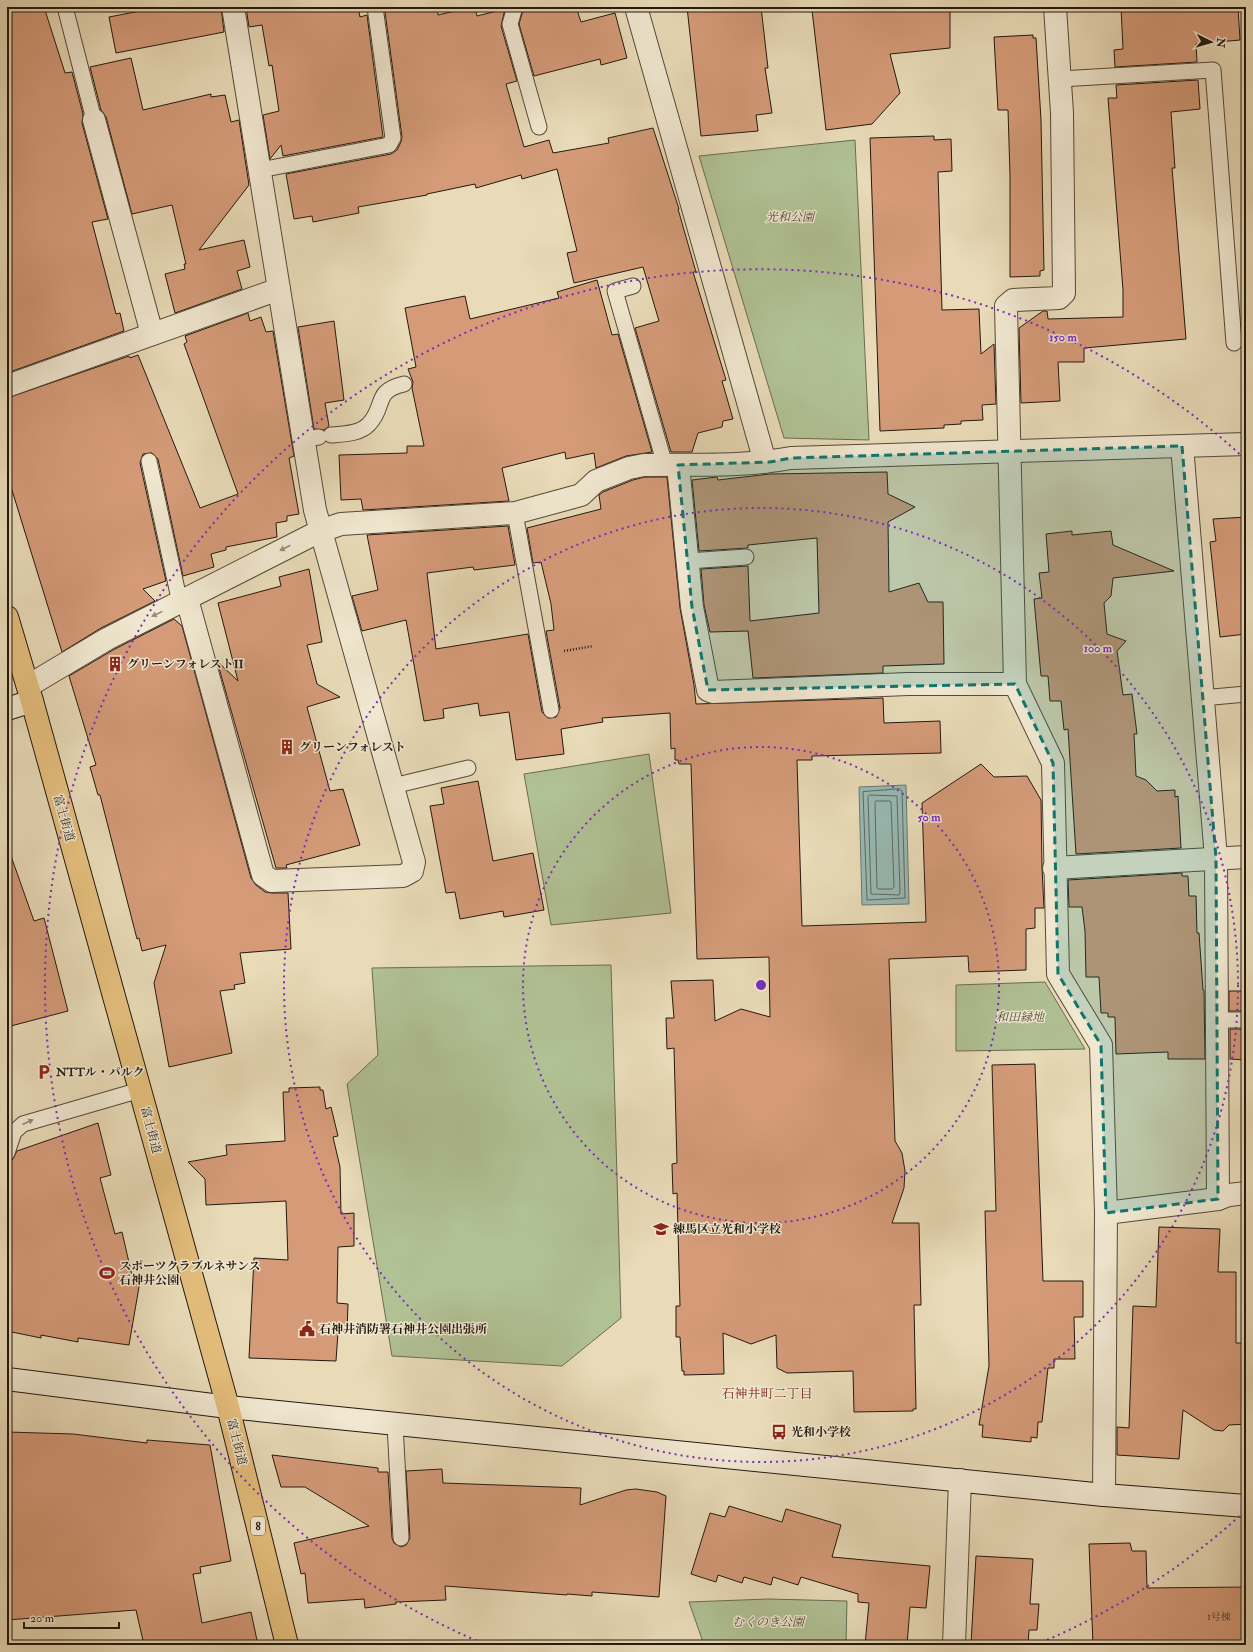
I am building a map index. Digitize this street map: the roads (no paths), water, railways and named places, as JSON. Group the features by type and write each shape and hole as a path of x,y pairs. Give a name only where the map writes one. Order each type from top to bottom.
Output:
{"main road":[{"name":"富士街道","path":"7,617 30,693 228,1407 287,1645"}],"street":[{"path":"183,601 263,875 272,881 403,876 412,871 414,862 315,510 318,437 278,288 233,7"},
{"path":"636,7 765,462"},
{"path":"1055,7 1062,113 1064,293 1059,298 1013,300 1006,306 1015,684 1053,762 1054,868 1058,974 1101,1044 1106,1213 1104,1495"},
{"path":"94,120 152,334"},
{"path":"7,386 278,288"},
{"path":"7,709 107,639 320,530 341,524 515,513 581,495 596,481 628,468 765,462 791,458 1246,444"},
{"path":"1182,446 1216,858 1218,1199"},
{"path":"672,465 688,561 694,614 708,690 713,692 908,684 1015,684"},
{"path":"1054,868 1246,856"},
{"path":"1106,1213 1218,1199 1229,1195 1246,1193"},
{"path":"7,1379 228,1407 1104,1495 1246,1506"},
{"path":"954,1645 960,1480"}],"lane":[{"path":"65,7 94,120"},
{"path":"260,170 389,145 393,138 375,7"},
{"path":"515,7 510,24 539,127"},
{"path":"1060,79 1213,70 1234,343"},
{"path":"633,286 615,291 672,465"},
{"path":"318,437 354,433 368,425 378,412 384,393 394,386 404,384"},
{"path":"149,461 183,601"},
{"path":"515,513 550,710"},
{"path":"688,561 746,558"},
{"path":"1202,698 1246,694"},
{"path":"393,786 468,768"},
{"path":"1217,1020 1246,1020"},
{"path":"7,1153 14,1132 23,1124 140,1090"},
{"path":"395,1424 401,1538"}],"water":[{"path":"906,785 909,904 862,905 859,787"}],"place":[{"name":"グリーンフォレストII","path":"115,664"},
{"name":"グリーンフォレスト","path":"287,747"},
{"name":"NTTル・パルク","path":"44,1072"},
{"name":"練馬区立光和小学校","path":"661,1229"},
{"name":"スポーツクラブルネサンス 石神井公園","path":"107,1273"},
{"name":"石神井消防署石神井公園出張所","path":"307,1329"},
{"name":"光和小学校","path":"779,1432"}],"district":[{"name":"石神井町二丁目","path":"767,1393"}],"park label":[{"name":"光和公園","path":"790,217"},
{"name":"和田緑地","path":"1020,1017"},
{"name":"むくのき公園","path":"768,1622"}]}
